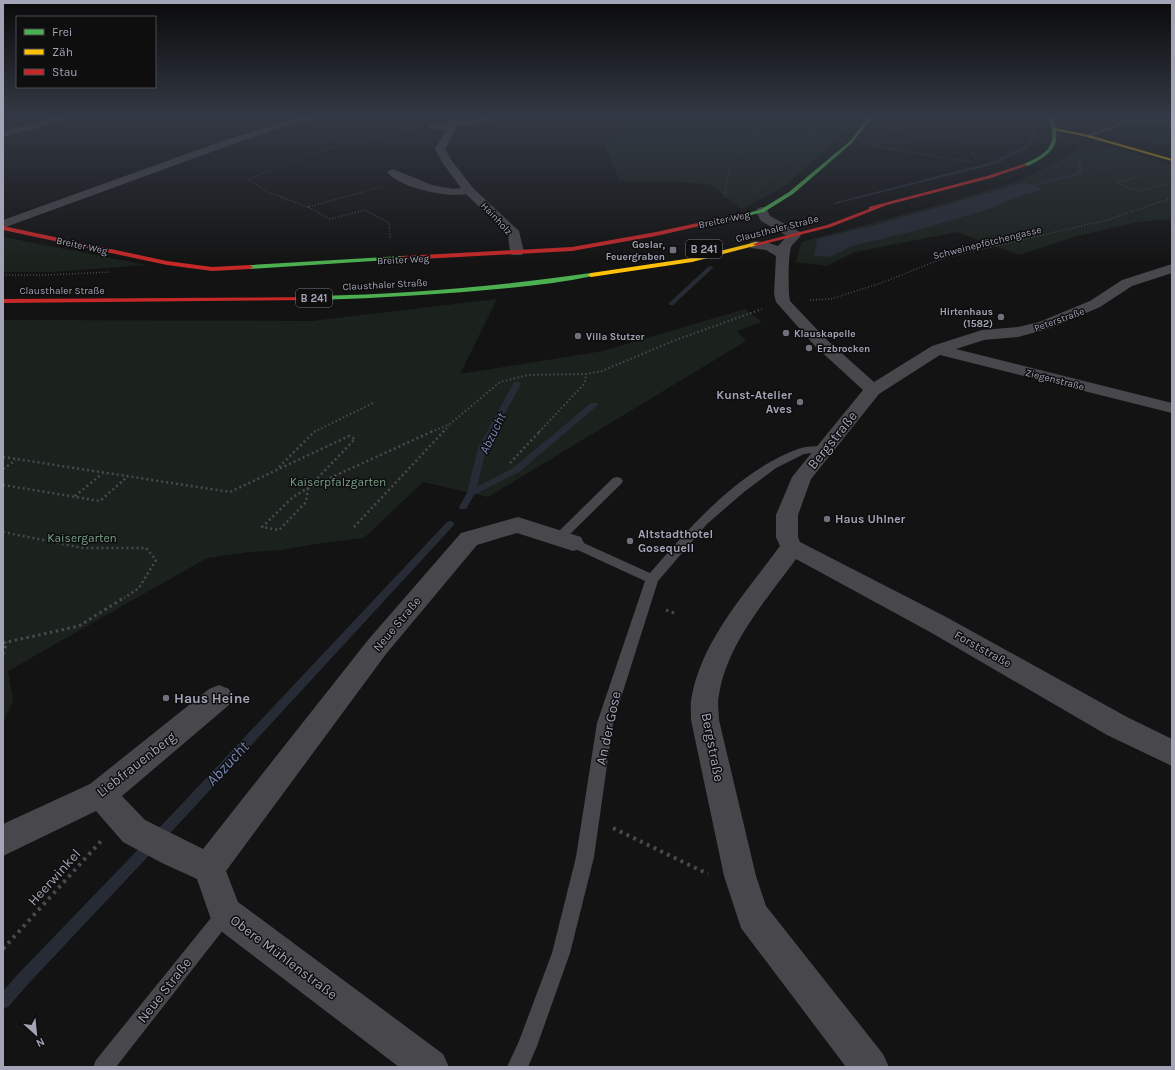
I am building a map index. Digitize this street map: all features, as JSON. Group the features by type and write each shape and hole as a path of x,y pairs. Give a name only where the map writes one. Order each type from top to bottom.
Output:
{"main road":[{"path":"764,210 791,193 823,166"},
{"name":"Clausthaler Straße","path":"3,301 264,300 368,297 536,284 692,260 756,245 798,231 1022,166"},
{"name":"Breiter Weg","path":"3,228 167,263 212,268 391,260 572,248 656,234 764,210"},
{"name":"Clausthaler Straße","path":"623,270 685,253 798,231"}],"street":[{"path":"3,224 163,166"},
{"name":"Hainholz","path":"450,166 469,190 514,234 517,252"},
{"path":"392,172 405,180 451,193 469,190"},
{"name":"Breiter Weg","path":"764,210 765,218 798,231"},
{"path":"798,231 785,246 783,254 781,294 783,302 821,343 872,390"},
{"path":"756,245 769,247 783,254"},
{"name":"Peterstraße","path":"938,349 982,335 1018,332 1045,326 1095,304 1127,284 1172,268"},
{"name":"Bergstraße","path":"870,1067 753,916 740,876 705,720 705,695 711,674 728,638 792,547 787,537 787,515 802,477 872,390 938,349"},
{"name":"Ziegenstraße","path":"938,349 1172,408"},
{"name":"Neue Straße","path":"209,868 377,647 469,539 518,525 566,540"},
{"name":"Forststraße","path":"792,547 939,625 1117,726 1172,753"},
{"name":"Liebfrauenberg","path":"3,840 101,794 219,697"},
{"path":"101,794 128,825 173,852 209,868"},
{"name":"Obere Mühlenstraße","path":"209,868 226,913 430,1067"}],"lane":[{"name":"An der Gose","path":"516,1067 527,1046 561,953 585,858 605,723 652,579 703,522 740,489 772,466 796,454 824,449"},
{"path":"566,540 617,480"},
{"name":"Neue Straße","path":"566,540 652,579"},
{"name":"Neue Straße","path":"103,1067 226,913"}],"path":[{"path":"283,166 248,179 267,192 308,206 330,218 365,210 389,223 391,260"},
{"path":"725,198 729,166"},
{"path":"764,210 753,192 780,166"},
{"path":"1151,173 1116,183 1139,191 1172,183"},
{"path":"308,206 382,187"},
{"name":"Schweinepfötchengasse","path":"450,424 500,382 528,375 586,374 602,371 673,341 783,302 831,299 884,282 944,258 1107,220 1172,198"},
{"path":"3,275 114,272"},
{"path":"510,463 585,383 586,374"},
{"path":"277,469 316,431 374,402"},
{"path":"3,457 230,492 349,436 355,439 308,488 306,502 279,530 262,527 293,497 308,488 450,424"},
{"path":"354,527 450,424"},
{"path":"3,469 16,459"},
{"path":"75,497 103,472"},
{"path":"3,486 100,501 127,476"},
{"path":"3,532 84,548 146,548 156,560 139,588 78,626 3,643"},
{"path":"3,654 7,642"},
{"path":"591,817 706,873 740,876"},
{"name":"Heerwinkel","path":"3,949 128,825"}],"green space":[{"path":"613,166 807,166 784,187 741,209 711,185 683,182 620,181"},
{"path":"1049,166 1172,166 1172,219 1139,222 1077,236 1019,255 957,232 855,252 827,266 796,262 801,243 805,241 931,207 1019,181"},
{"path":"3,237 147,265 52,272 3,272"},
{"path":"497,299 460,374 603,351 745,309 762,322 737,331 746,341 488,497 423,482 364,538 282,550 250,552 207,558 8,671 13,701 3,723 3,320 312,321"}],"shaded area":[{"path":"1024,183 1042,189 1009,200 992,208 919,230 852,246 830,257 814,256 817,239 879,224"}],"waterway":[{"name":"Abzucht","path":"835,203 982,166"},
{"path":"1033,185 1081,173 1080,166"},
{"name":"Abzucht","path":"671,304 711,267"},
{"name":"Abzucht","path":"471,493 482,448 517,384"},
{"path":"471,493 516,470 594,405"},
{"name":"Abzucht","path":"463,507 471,493"},
{"name":"Abzucht","path":"3,1002 450,524"}],"traffic: fast":[{"path":"716,221 762,211 791,193 823,166"},
{"path":"250,267 402,258"},
{"path":"317,298 386,296 454,291 591,275"}],"traffic: slow":[{"path":"591,275 692,260 756,244"}],"traffic: jam":[{"path":"871,208 989,177 1023,166"},
{"path":"756,244 829,226 885,205"},
{"path":"402,258 572,249 656,234 716,221"},
{"path":"3,228 167,263 212,269 250,267"},
{"path":"3,301 317,298"}],"place":[{"name":"Goslar, Feuergraben","path":"673,250"},
{"name":"Hirtenhaus (1582)","path":"1001,317"},
{"name":"Klauskapelle","path":"786,333"},
{"name":"Villa Stutzer","path":"578,336"},
{"name":"Erzbrocken","path":"809,348"},
{"name":"Kunst-Atelier Aves","path":"800,402"},
{"name":"Haus Uhlner","path":"827,519"},
{"name":"Altstadthotel Gosequell","path":"630,541"},
{"name":"Haus Heine","path":"166,698"}],"park label":[{"name":"Kaiserpfalzgarten","path":"338,482"},
{"name":"Kaisergarten","path":"82,538"}]}
